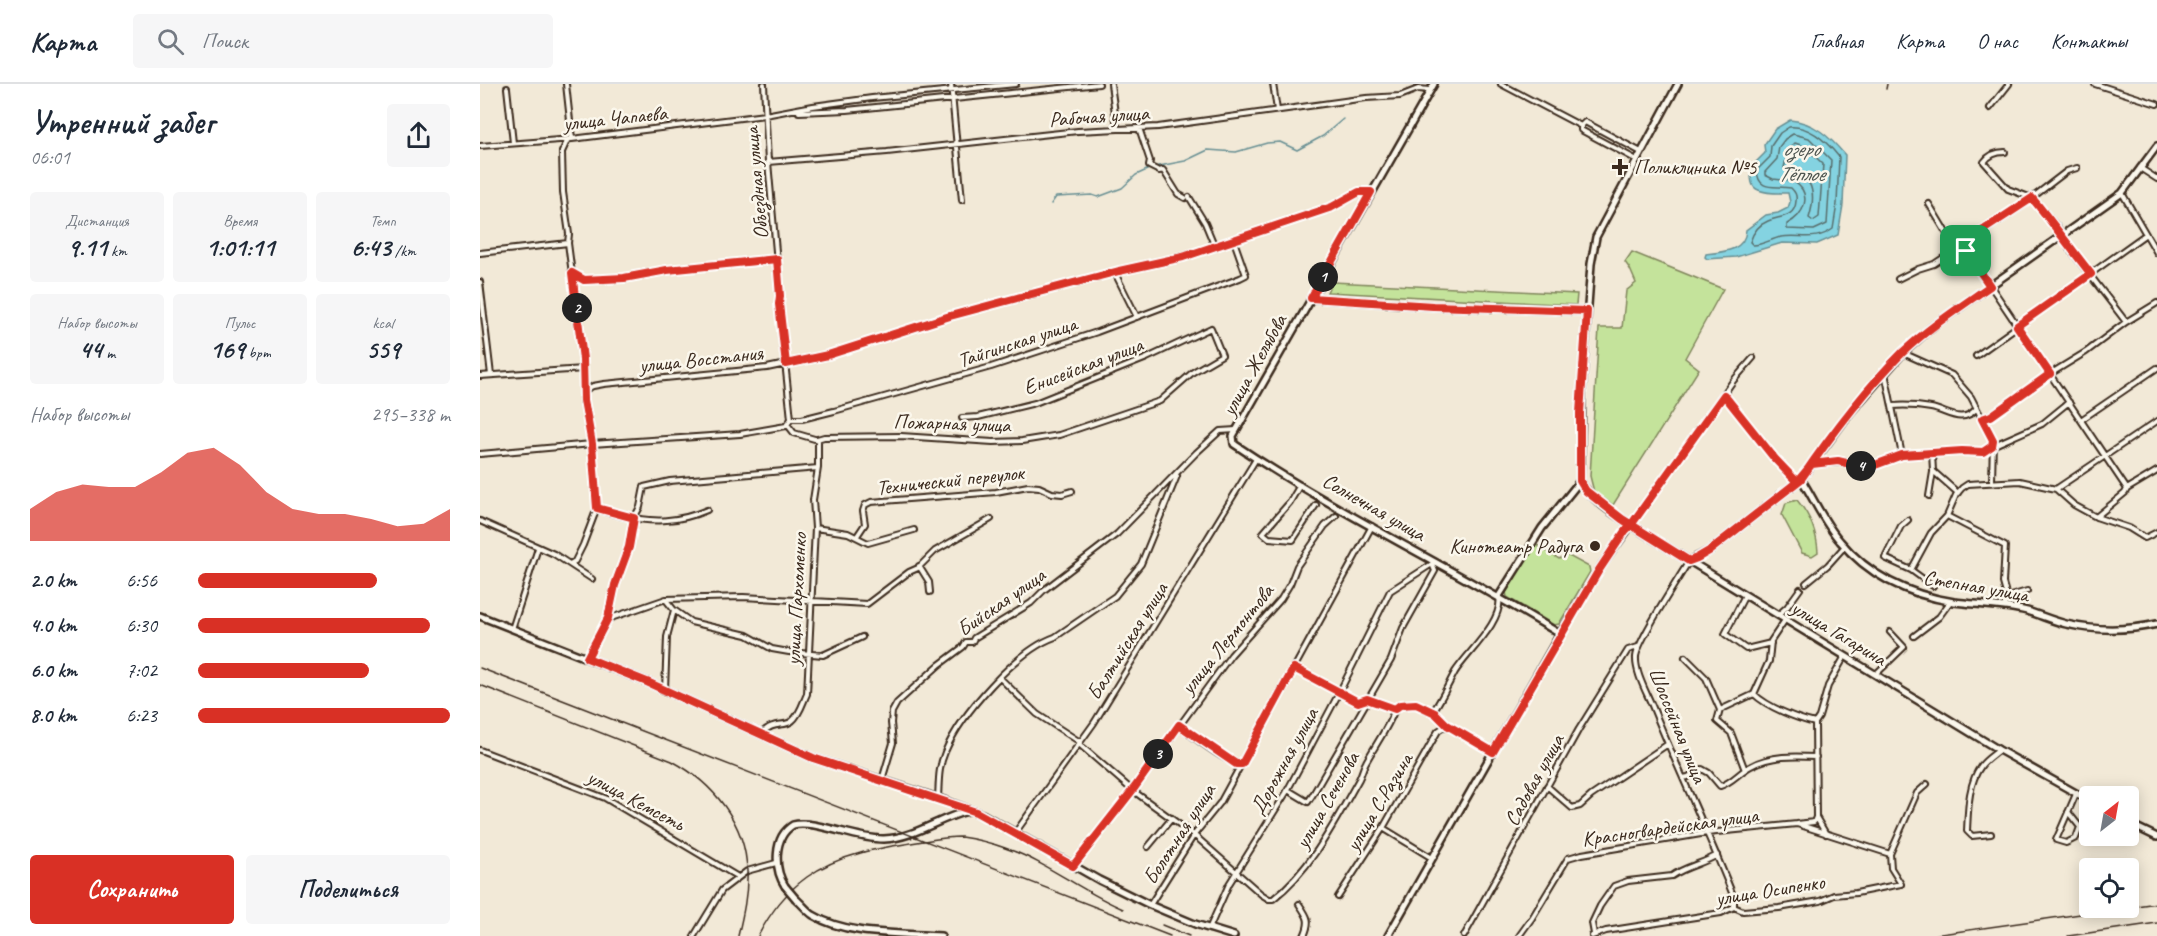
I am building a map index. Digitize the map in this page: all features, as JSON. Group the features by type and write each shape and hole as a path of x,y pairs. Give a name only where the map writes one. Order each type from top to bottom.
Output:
{"street":[{"path":"566,84 570,139 561,152 563,192 569,234 567,243 584,369 584,400 592,444 597,508 582,545 570,564"},
{"name":"Объездная улица","path":"764,84 779,304 791,418"},
{"path":"951,84 962,200"},
{"name":"улица Чапаева","path":"480,146 570,139 789,112 848,101 1016,84"},
{"name":"улица Чапаева","path":"789,112 847,110 1099,84"},
{"path":"1111,84 1117,128"},
{"path":"1273,84 1277,110"},
{"name":"улица Желябова","path":"1234,444 1233,436 1434,84"},
{"path":"1501,84 1581,126 1581,130 1637,160"},
{"path":"1435,713 1434,710 1456,671 1467,659 1496,615 1500,605 1499,596 1537,535 1580,481 1580,413 1591,264 1596,237 1678,84"},
{"path":"1990,108 2010,84"},
{"path":"2095,84 2157,104"},
{"path":"507,88 513,144"},
{"name":"Рабочая улица","path":"768,162 1117,128 1139,128 1366,98 1400,96 1418,89 1430,90"},
{"path":"1581,126 1585,122 1641,152"},
{"path":"1139,128 1150,161 1149,166 1159,171 1163,170 1178,194 1187,198 1204,223 1215,247"},
{"path":"1689,561 1709,551 1799,480 1884,372 1932,327 2122,193 2157,146"},
{"path":"2006,152 1998,152 1984,162 2008,189 2032,198 2126,322"},
{"path":"1898,279 1934,264 2032,198 2067,171 2077,168"},
{"path":"2140,168 2157,180"},
{"name":"улица Восстания","path":"585,390 592,386 767,368 828,355 950,316 1183,257 1332,207 1359,192 1371,192"},
{"path":"2122,193 2157,253"},
{"path":"1929,204 1935,218 1947,234 1966,251 2127,489"},
{"path":"1976,356 2146,234"},
{"name":"Тайгинская улица","path":"791,418 802,419 931,386 1137,317 1246,275 1234,241"},
{"path":"480,253 567,243"},
{"path":"572,273 584,280 624,278 667,270 777,259"},
{"path":"1115,273 1137,317"},
{"path":"480,282 491,375"},
{"path":"1311,298 1587,311"},
{"path":"1982,419 1991,416 2157,303"},
{"name":"Енисейская улица","path":"962,418 978,417 1035,403 1147,358 1211,328 1222,355 1211,362"},
{"path":"1903,353 1952,375 1971,397 1993,440 1992,481"},
{"path":"1388,936 1560,634 1602,565 1724,395 1754,358"},
{"name":"Пожарная улица","path":"817,440 824,437 901,436 993,442 1022,441 1059,435 1160,400 1193,372 1211,362"},
{"path":"2081,420 2157,368"},
{"path":"480,376 584,369"},
{"path":"1884,372 1902,455"},
{"path":"585,383 592,386"},
{"path":"1724,395 1775,459 1799,480"},
{"path":"1812,464 1838,461 1859,466 1875,465 1902,455 1983,452 2042,424 2069,402"},
{"path":"1893,406 1934,408 1952,416 1961,417 1976,409"},
{"path":"480,454 741,434 787,425 791,418"},
{"path":"2056,489 2157,421"},
{"path":"787,425 794,433 817,440"},
{"name":"Бийская улица","path":"882,780 893,743 892,712 897,703 966,642 972,642 974,638 1031,603 1044,590 1117,534 1220,431 1237,430"},
{"name":"улица Пархоменко","path":"761,734 768,727 791,722 807,694 815,528 813,500 818,468 817,440"},
{"name":"Солнечная улица","path":"1234,444 1434,563 1499,596 1560,634"},
{"path":"1929,496 1933,471 1932,453"},
{"name":"Балтийская улица","path":"1015,833 1094,723 1256,459"},
{"path":"587,658 608,618 615,585 629,547 634,518 640,507 644,487 650,484 818,468"},
{"name":"Бийская улица","path":"938,798 938,773 944,754 955,733 1002,673 1045,641 1055,637 1115,596 1141,564 1173,482 1180,470"},
{"path":"1933,471 1957,494"},
{"path":"2096,517 2127,489 2157,471"},
{"name":"Степная улица","path":"1799,480 1845,546 1887,581 1918,594 1950,601 2028,611 2065,624 2099,630 2132,630 2157,624"},
{"name":"улица Гагарина","path":"1580,481 1591,495 1631,525 1999,750 2079,796"},
{"path":"1911,570 1931,533 1947,516 1957,494 1968,484 2020,481 2056,489 2074,506 2096,517 2129,528 2145,538 2157,532"},
{"path":"1300,484 1290,502 1263,533 1269,538 1293,540 1316,505"},
{"name":"Технический переулок","path":"857,536 865,524 863,511 865,505 871,502 996,492 1028,486 1039,487 1052,493 1062,494 1072,491"},
{"path":"597,508 654,522 675,521 707,510"},
{"name":"улица Лермонтова","path":"1073,866 1231,655 1281,599 1297,566 1325,526 1336,516"},
{"path":"1947,516 2005,546 2003,583 2007,597 2004,607"},
{"path":"608,618 666,599 743,597 867,604 920,566 935,551 991,519"},
{"path":"1908,520 1901,526 1885,558 1911,570 1933,586"},
{"path":"480,521 554,554 592,579"},
{"name":"Болотная улица","path":"1150,905 1194,835 1220,802 1372,526"},
{"path":"815,528 857,536 868,543 914,530"},
{"path":"1806,583 1828,565 1845,546"},
{"path":"512,628 538,548"},
{"name":"Шоссейная улица","path":"1689,561 1638,647 1635,657 1639,674 1717,855 1734,898 1734,906"},
{"path":"1288,790 1308,802 1390,660 1403,628 1421,593 1432,578 1435,571 1434,563"},
{"name":"Дорожная улица","path":"1209,928 1236,871 1288,790 1390,591 1434,563"},
{"path":"920,566 929,582 930,591"},
{"path":"1778,615 1800,589"},
{"path":"2007,597 2027,591"},
{"path":"1745,595 1725,631 1726,636 1746,649 1771,643"},
{"path":"666,599 674,610 691,622 747,635 772,649 823,655 862,637"},
{"path":"1914,636 1939,618 1950,601"},
{"path":"665,690 668,638 674,610"},
{"path":"480,616 665,690 813,758 984,815 1073,866 1150,905 1234,936"},
{"path":"1720,710 1754,694 1769,661 1771,643 1785,620"},
{"path":"1876,675 1904,647 1890,632"},
{"name":"Садовая улица","path":"1464,936 1618,664 1628,650 1638,647"},
{"path":"1826,835 1816,817 1815,723 1828,686 1845,656"},
{"path":"1685,657 1706,678 1720,710 1717,721 1731,733 1745,770"},
{"path":"1294,668 1358,702 1367,699 1395,709 1400,705 1416,704 1435,713 1447,725 1493,752"},
{"path":"1000,678 1037,714 1079,743 1132,790 1194,835 1236,871"},
{"path":"1754,694 1760,700 1815,723"},
{"name":"улица Сеченова","path":"1236,871 1269,899 1273,899 1294,882 1360,776 1395,709"},
{"path":"1179,725 1236,764 1242,764"},
{"name":"улица С.Разина","path":"1338,897 1383,828 1438,731 1447,725"},
{"path":"1547,786 1572,808 1580,806 1591,796 1668,744"},
{"name":"улица Кемсеть","path":"480,750 605,798 736,878"},
{"path":"1991,834 1972,836 1967,831 1969,807 1974,781 1980,767 1999,750"},
{"path":"1683,778 1702,769 1709,773 1720,786 1729,784 1745,770 1762,761 1782,757 1816,757"},
{"path":"1890,854 1917,793 1927,784"},
{"path":"2068,812 2080,827 2076,838 2066,843 2056,840 2068,812 2076,794"},
{"path":"941,936 872,934 852,932 832,926 814,916 784,886 776,863 783,835 789,827 797,824 810,824 856,836 885,839 902,837 952,814 970,810"},
{"name":"Красногвардейская улица","path":"1519,936 1568,858 1707,833 1814,822 1816,817"},
{"path":"1148,847 1172,819"},
{"name":"Красногвардейская улица","path":"1797,824 1890,854"},
{"path":"1383,828 1432,858"},
{"path":"2139,828 2157,837"},
{"name":"улица Осипенко","path":"1717,855 1706,862 1678,871 1672,876 1628,881 1614,886 1600,906 1592,923 1593,935 1721,912 1734,906 1743,910 1779,908 1820,901 1834,895 1901,884 1891,868 1890,854"},
{"path":"694,936 717,897 736,878 747,871 776,863"},
{"path":"1299,904 1308,916 1308,927 1304,936"}],"green space":[{"path":"1632,252 1723,289 1685,358 1699,369 1613,505 1594,492 1590,476 1599,328 1622,328 1626,291 1636,283 1625,262"},
{"path":"1332,282 1577,294 1576,305 1327,292"},
{"path":"1797,500 1809,518 1816,538 1818,552 1812,556 1802,553 1782,515 1786,503"},
{"path":"1535,544 1559,559 1567,555 1589,567 1590,572 1559,624 1554,625 1507,597 1506,592"}],"water":[{"name":"озеро Тёплое","path":"1790,120 1814,127 1845,155 1843,205 1838,235 1817,244 1782,243 1736,257 1707,259 1706,254 1726,251 1737,246 1745,237 1746,230 1766,215 1788,208 1790,202 1788,193 1765,192 1754,187 1751,180 1751,167 1765,153 1764,145 1775,129"}],"waterway":[{"path":"1154,167 1185,161 1208,150 1236,152 1267,143 1280,142 1297,150 1323,136 1343,119"},
{"path":"1051,204 1056,197 1092,195 1098,197 1122,188 1136,175 1149,169"}],"railway":[{"path":"1886,89 1887,84"},
{"path":"480,668 1170,936"},
{"path":"480,685 672,761 701,781 724,806 734,821 745,853 747,887 738,936"},
{"path":"758,936 785,896 820,869 863,852 952,837 983,841 1020,854 1123,909"},
{"path":"1927,936 2157,903"},
{"path":"2068,936 2157,923"},
{"path":"1162,925 1189,936"}],"place":[{"name":"Поликлиника №5","path":"1620,167"},
{"name":"Кинотеатр Радуга","path":"1595,546"}],"route":[{"path":"1966,251 1959,246 2032,198 2058,228 2070,249 2091,274 2017,326 2050,374 1991,416 1982,419 1993,440 1992,446 1983,452 1902,455 1875,465 1859,466 1838,461 1812,464 1797,482 1780,465 1724,395 1667,476 1631,525 1625,531 1602,565 1493,752 1447,725 1435,713 1416,704 1400,705 1395,709 1367,699 1358,702 1294,668 1242,764 1236,764 1179,725 1135,787 1073,866 984,815 813,758 647,682 587,658 608,618 615,585 629,547 634,518 597,508 594,462 584,400 583,359 572,273 584,280 624,278 667,270 777,259 779,304 786,364 828,355 950,316 1039,292 1183,257 1332,207 1359,192 1371,192 1311,298 1433,306 1587,311 1580,413 1580,481 1586,491 1622,519 1631,525 1642,532 1689,561 1709,551 1801,479 1812,464 1849,414 1903,353 1932,327 1990,286 1966,251"}]}
